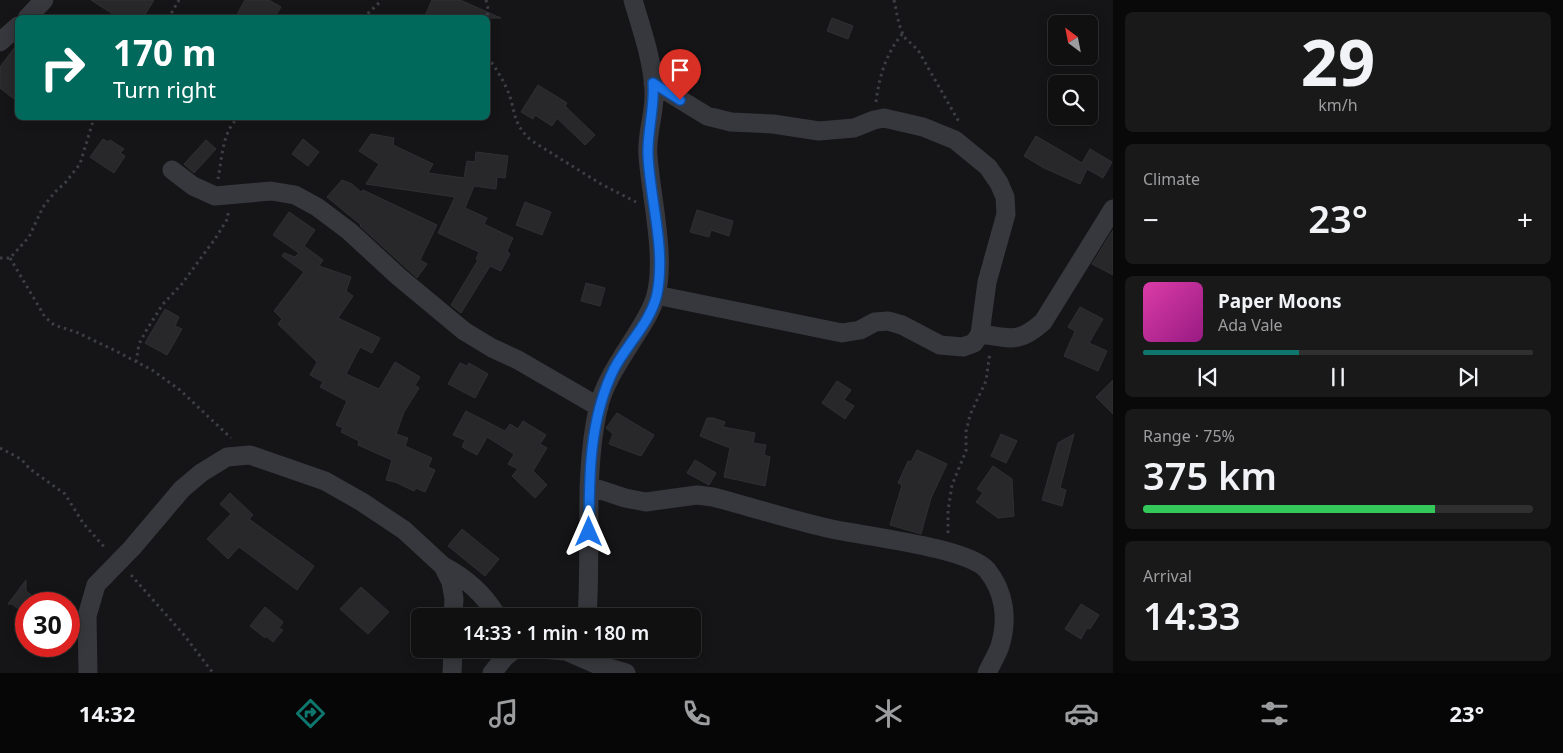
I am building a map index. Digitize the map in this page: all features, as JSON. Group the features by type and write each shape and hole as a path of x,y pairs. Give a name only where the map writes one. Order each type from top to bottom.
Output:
{"street":[{"path":"30,15 44,0"},
{"path":"588,608 589,486 599,407 614,369 646,319 656,295 660,262 648,153 654,97 652,70 633,0"},
{"path":"0,42 15,29"},
{"path":"653,83 707,116 732,122 774,124 819,131 854,128 884,118 923,127 955,140 988,167 999,183 1005,197 1006,214 988,282 986,335"},
{"path":"172,170 194,186 222,196 271,191 295,195 349,231 399,277 464,331 599,407"},
{"path":"656,295 842,333 860,330 875,322 888,321 940,344 963,347 974,343 986,335 1018,339 1032,332 1043,322 1111,217"},
{"path":"88,673 87,616 96,586 132,548 182,489 201,473 228,457 250,455 325,481 362,502 404,530 443,566 459,575 478,590 491,608"},
{"path":"589,486 625,498 646,502 697,495 713,497 825,528 947,551 972,560 986,570 999,590 1005,614 1000,646 987,673"},
{"path":"443,566 451,582 453,608"},
{"path":"452,673 453,658"},
{"path":"492,673 504,658"},
{"path":"584,658 598,665 626,673"}],"path":[{"path":"170,15 179,0"},
{"path":"366,15 382,0"},
{"path":"486,0 487,15"},
{"path":"894,0 904,37 918,50 960,124"},
{"path":"874,120 884,64 903,34"},
{"path":"490,60 506,87 516,122 522,133 601,184 654,212"},
{"path":"0,258 10,258 28,237 43,207 80,164 93,120"},
{"path":"136,362 139,344 163,304 181,284 215,239 228,218 222,196 226,136 236,120"},
{"path":"10,258 45,317 54,325 76,332 152,370 180,390 250,455"},
{"path":"947,551 948,511 952,485 966,451 966,432 970,415 986,382 986,335"},
{"path":"0,448 21,459 30,469 65,494 83,523 133,577 213,673"}],"building":[{"path":"91,0 154,0 145,15 114,15"},
{"path":"245,0 269,0 281,7 276,15 237,15"},
{"path":"432,0 460,0 501,18 490,18 490,15 425,15"},
{"path":"832,18 853,26 848,39 827,31"},
{"path":"15,47 15,100 0,88 0,67"},
{"path":"538,85 567,103 565,106 595,135 585,145 557,118 552,126 535,115 533,119 521,112"},
{"path":"371,134 394,138 393,145 433,164 428,173 464,178 467,161 475,162 476,152 508,156 505,178 497,177 496,189 474,186 465,208 487,218 484,224 513,238 507,251 510,254 501,271 490,266 461,313 451,305 478,260 476,259 479,252 438,233 455,197 366,184 379,164 359,151"},
{"path":"1036,136 1082,163 1090,149 1112,162 1103,178 1087,169 1080,184 1044,168 1024,156"},
{"path":"103,139 108,142 110,140 124,149 120,153 125,156 114,173 90,157"},
{"path":"303,139 319,152 308,166 292,154"},
{"path":"206,140 216,149 194,173 184,164"},
{"path":"342,180 352,184 361,192 363,190 437,225 420,260 427,264 417,278 361,225 327,197"},
{"path":"525,202 551,212 542,235 516,225"},
{"path":"697,210 733,221 729,236 711,230 709,237 690,232"},
{"path":"289,212 315,230 304,246 323,260 319,266 351,277 346,291 353,296 338,318 380,338 372,353 360,347 346,374 379,389 395,362 420,377 415,385 419,388 404,412 396,434 408,438 405,446 432,458 428,467 435,470 425,492 416,488 414,491 386,480 392,460 358,445 359,441 341,432 343,428 336,425 347,401 320,387 323,382 310,375 317,362 278,324 282,319 274,311 304,272 282,256 284,253 295,257 299,253 273,235"},
{"path":"1113,230 1113,275 1092,264"},
{"path":"586,283 605,288 600,306 581,301"},
{"path":"1080,307 1103,319 1089,343 1107,351 1098,371 1064,356 1075,331 1068,327"},
{"path":"165,309 179,317 175,326 182,329 167,355 145,343"},
{"path":"460,363 467,366 469,363 488,374 475,398 448,384"},
{"path":"1113,380 1113,414 1096,397"},
{"path":"837,381 851,390 844,400 854,406 845,419 822,403"},
{"path":"466,411 505,431 510,424 518,429 523,421 546,435 540,444 547,448 533,471 547,485 535,498 512,476 518,469 508,464 514,454 487,437 477,455 462,447 465,440 453,435"},
{"path":"617,413 654,435 641,456 609,444 613,434 606,428"},
{"path":"707,418 725,422 723,427 755,433 753,443 766,445 764,455 770,457 765,486 724,477 730,448 700,436"},
{"path":"1001,434 1017,441 1006,463 991,456"},
{"path":"1074,434 1060,488 1066,490 1062,506 1042,500 1058,443"},
{"path":"917,450 947,464 931,498 921,534 890,525 902,485 898,483 908,461 911,462"},
{"path":"695,460 716,473 709,485 687,473"},
{"path":"993,466 1012,479 1014,516 998,518 976,502 983,493 977,489"},
{"path":"230,493 253,515 249,519 314,566 297,590 239,547 228,559 207,539 231,514 220,504"},
{"path":"462,529 499,559 485,576 448,546"},
{"path":"26,580 27,592 17,592"},
{"path":"361,587 389,612 368,634 340,609"},
{"path":"15,595 15,606 8,604"},
{"path":"1081,604 1099,615 1090,629 1087,628 1081,639 1065,629"},
{"path":"265,607 283,622 279,628 283,630 273,642 250,626"}],"route":[{"path":"589,532 589,486 599,407 614,369 646,319 656,295 660,262 648,153 654,97 653,83 680,100"}]}
